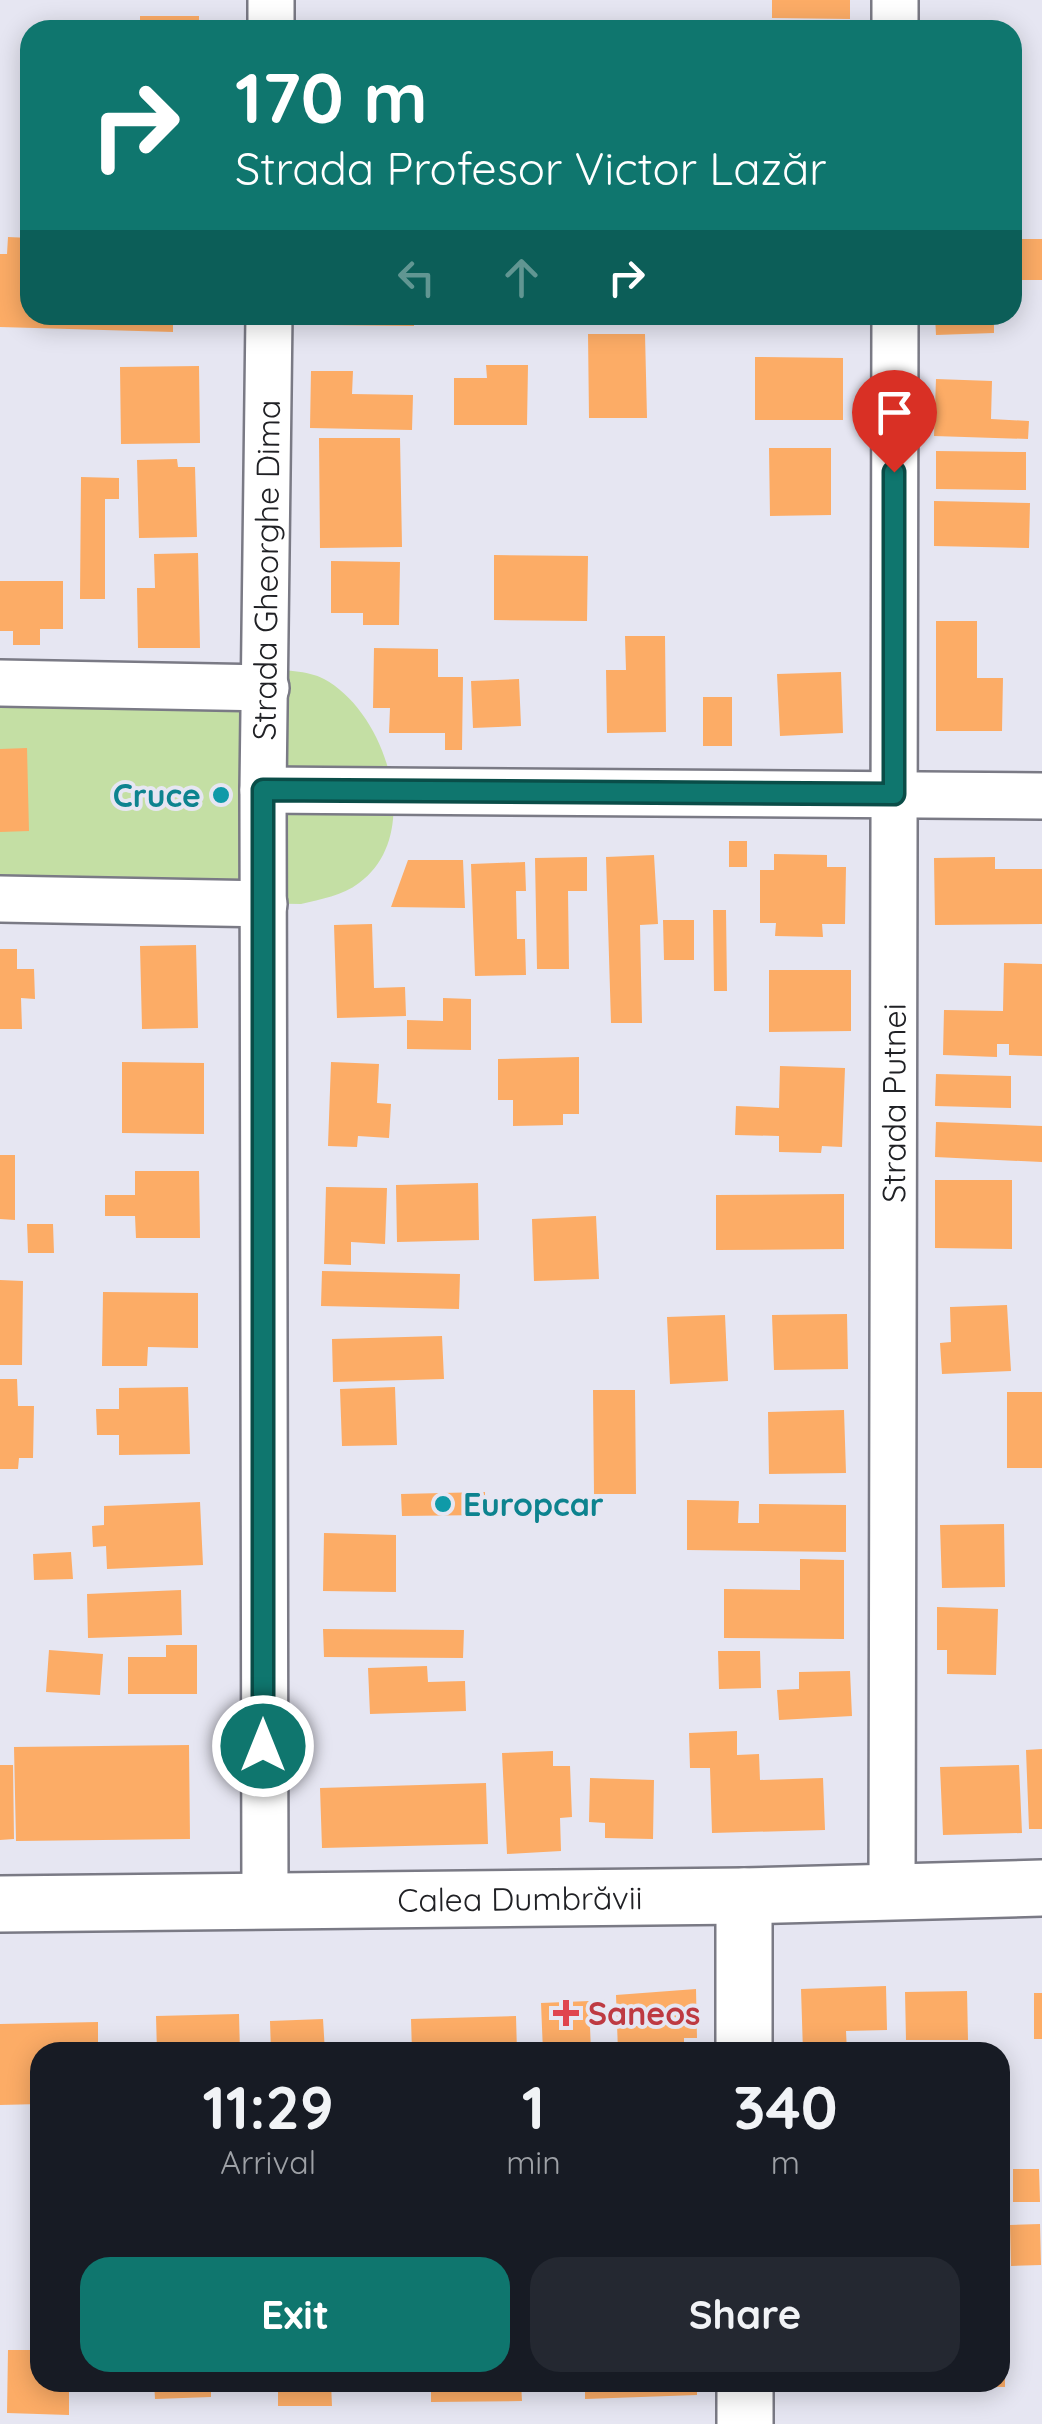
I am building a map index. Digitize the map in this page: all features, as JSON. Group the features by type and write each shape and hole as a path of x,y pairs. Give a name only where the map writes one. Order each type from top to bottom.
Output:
{"main road":[{"name":"Calea Dumbrăvii","path":"0,1904 744,1896 1042,1888"},
{"path":"744,1896 744,2042"},
{"path":"745,2392 745,2424"}],"street":[{"name":"Strada Gheorghe Dima","path":"265,1902 263,790 268,325"},
{"name":"Strada Putnei","path":"892,1891 895,325"},
{"path":"0,683 266,688"},
{"path":"263,790 1042,796"},
{"path":"0,899 264,904"}],"green space":[{"path":"264,668 303,672 324,679 365,718 380,746 394,806 390,836 379,862 359,883 338,894 301,904 0,899 0,683"}],"building":[{"path":"772,0 850,0 850,19 772,18"},
{"path":"140,16 199,16 199,20 140,20"},
{"path":"8,237 20,238 20,325 173,325 173,332 0,327 0,254 7,254"},
{"path":"1022,239 1042,239 1042,280 1022,280"},
{"path":"936,325 994,325 994,333 936,335"},
{"path":"588,334 645,334 647,418 589,418"},
{"path":"755,357 843,358 843,420 755,420"},
{"path":"486,365 528,365 527,425 454,425 454,378 487,378"},
{"path":"199,366 200,443 121,444 120,367"},
{"path":"311,371 353,371 352,394 413,395 412,430 310,428"},
{"path":"936,379 992,381 991,419 1029,421 1028,439 934,436"},
{"path":"319,438 400,438 402,547 320,548"},
{"path":"769,448 831,448 831,515 770,516"},
{"path":"936,451 1026,452 1026,490 936,489"},
{"path":"177,459 178,467 195,467 197,537 139,538 137,460"},
{"path":"81,477 119,478 119,499 105,499 105,599 80,599"},
{"path":"934,501 1030,503 1029,548 934,546"},
{"path":"198,553 200,648 138,648 137,588 155,588 154,554"},
{"path":"494,555 588,556 587,621 494,620"},
{"path":"331,561 400,562 399,625 363,625 363,613 331,613"},
{"path":"0,581 63,581 63,629 40,629 40,645 13,645 13,631 0,631"},
{"path":"936,621 977,621 977,678 1003,678 1002,731 936,731"},
{"path":"625,636 665,636 666,732 607,733 606,670 626,670"},
{"path":"374,648 438,649 438,677 463,677 462,750 445,750 445,733 389,733 390,708 373,708"},
{"path":"841,672 843,733 780,736 777,674"},
{"path":"519,679 521,726 473,728 471,681"},
{"path":"703,697 732,697 732,746 703,746"},
{"path":"27,748 29,831 0,832 0,749"},
{"path":"729,841 747,841 747,867 729,867"},
{"path":"774,854 827,855 827,867 846,867 845,924 822,924 823,937 775,936 776,923 760,923 760,870 774,870"},
{"path":"654,855 658,924 640,925 642,1023 611,1023 606,857"},
{"path":"587,857 587,891 568,891 569,969 537,969 535,858"},
{"path":"995,857 995,869 1042,869 1042,924 935,925 934,858"},
{"path":"408,860 463,860 465,908 391,907"},
{"path":"525,862 526,891 516,891 517,939 525,939 526,975 475,976 471,864"},
{"path":"713,910 726,910 727,991 714,991"},
{"path":"663,920 694,920 694,960 664,960"},
{"path":"372,924 374,988 405,987 406,1016 337,1018 334,925"},
{"path":"196,945 198,1028 142,1029 140,946"},
{"path":"0,949 17,949 17,969 34,969 35,999 21,998 22,1029 0,1029"},
{"path":"1004,963 1042,964 1042,1056 1009,1055 1009,1044 997,1044 997,1057 943,1055 944,1010 1003,1011"},
{"path":"769,970 851,970 851,1031 769,1032"},
{"path":"443,998 471,999 471,1050 407,1049 407,1020 443,1021"},
{"path":"579,1057 579,1114 563,1114 563,1125 513,1126 513,1100 498,1100 498,1059"},
{"path":"122,1062 204,1063 204,1134 122,1133"},
{"path":"331,1062 379,1064 377,1103 391,1104 389,1138 358,1136 357,1147 328,1146"},
{"path":"780,1066 845,1068 842,1147 822,1146 821,1153 779,1152 779,1136 735,1135 736,1106 779,1108"},
{"path":"936,1074 1011,1076 1011,1108 935,1106"},
{"path":"936,1122 1042,1126 1042,1162 935,1157"},
{"path":"0,1155 15,1155 15,1220 0,1219"},
{"path":"135,1171 199,1171 200,1238 136,1238 135,1216 105,1216 105,1195 135,1195"},
{"path":"935,1180 1012,1180 1012,1249 935,1248"},
{"path":"478,1183 479,1240 397,1242 396,1185"},
{"path":"326,1187 387,1188 385,1244 351,1242 351,1265 324,1264"},
{"path":"844,1194 844,1249 716,1250 716,1195"},
{"path":"596,1216 599,1279 534,1281 532,1219"},
{"path":"27,1224 53,1224 54,1253 28,1253"},
{"path":"322,1271 460,1274 459,1309 321,1306"},
{"path":"0,1280 23,1281 22,1365 0,1365"},
{"path":"103,1292 198,1293 198,1348 148,1347 147,1366 102,1366"},
{"path":"1007,1305 1011,1371 942,1374 940,1343 951,1342 950,1307"},
{"path":"847,1314 848,1369 774,1370 772,1315"},
{"path":"725,1315 728,1381 670,1384 667,1317"},
{"path":"442,1336 444,1379 333,1382 332,1339"},
{"path":"0,1379 17,1379 18,1406 34,1406 33,1458 19,1458 18,1469 0,1469"},
{"path":"188,1387 190,1454 119,1455 119,1435 97,1435 96,1409 119,1409 119,1388"},
{"path":"395,1387 397,1445 342,1446 340,1389"},
{"path":"593,1390 635,1390 636,1494 594,1494"},
{"path":"1007,1392 1042,1392 1042,1468 1007,1468"},
{"path":"844,1410 846,1473 769,1474 768,1412"},
{"name":"Europcar","path":"485,1492 485,1515 402,1516 401,1494"},
{"path":"687,1500 739,1501 738,1523 759,1523 759,1504 846,1505 846,1552 687,1550"},
{"path":"200,1502 203,1565 107,1569 106,1546 93,1547 92,1526 104,1525 104,1506"},
{"path":"1004,1524 1005,1587 942,1588 940,1525"},
{"path":"324,1533 396,1535 396,1592 323,1591"},
{"path":"71,1552 73,1579 34,1580 33,1554"},
{"path":"800,1559 844,1560 844,1639 724,1638 724,1589 800,1590"},
{"path":"181,1590 182,1635 88,1638 87,1594"},
{"path":"937,1607 998,1609 996,1675 947,1674 947,1650 937,1650"},
{"path":"323,1629 464,1630 463,1658 324,1657"},
{"path":"166,1645 197,1645 197,1694 128,1694 128,1657 166,1657"},
{"path":"49,1650 103,1654 100,1695 46,1692"},
{"path":"718,1651 760,1651 761,1688 719,1689"},
{"path":"427,1666 428,1682 465,1681 466,1711 370,1714 368,1668"},
{"path":"850,1671 852,1716 779,1720 777,1690 799,1689 799,1672"},
{"path":"737,1731 737,1755 759,1754 760,1780 823,1778 825,1830 712,1833 710,1768 690,1768 689,1733"},
{"path":"189,1745 190,1839 16,1841 14,1747"},
{"path":"1042,1749 1042,1829 1029,1829 1026,1750"},
{"path":"553,1751 553,1766 570,1766 572,1817 560,1818 561,1851 507,1854 502,1753"},
{"path":"0,1765 13,1765 14,1839 0,1840"},
{"path":"1019,1765 1022,1833 943,1835 940,1767"},
{"path":"590,1778 654,1780 653,1839 605,1838 605,1823 589,1822"},
{"path":"486,1783 488,1844 322,1848 320,1788"},
{"path":"886,1986 887,2030 846,2031 847,2042 803,2042 801,1989"},
{"path":"696,1989 697,2038 684,2038 684,2042 618,2042 616,1995"},
{"path":"967,1991 968,2040 906,2040 905,1992"},
{"path":"1034,1993 1042,1993 1042,2039 1034,2039"},
{"path":"589,2001 591,2042 543,2042 541,2003"},
{"path":"239,2014 240,2042 157,2042 156,2016"},
{"path":"516,2016 517,2042 412,2042 411,2019"},
{"path":"323,2019 324,2042 271,2042 270,2021"},
{"path":"98,2022 98,2042 30,2042 30,2104 0,2105 0,2024"},
{"path":"1013,2169 1039,2169 1040,2202 1013,2202"},
{"path":"1040,2224 1041,2265 1011,2266 1010,2225"},
{"path":"8,2350 30,2350 30,2392 69,2392 69,2415 7,2413"},
{"path":"155,2392 211,2392 211,2397 155,2399"},
{"path":"278,2392 331,2392 332,2406 278,2406"},
{"path":"431,2392 522,2392 522,2401 431,2402"},
{"path":"585,2392 697,2392 697,2395 585,2399"}],"place":[{"name":"Cruce","path":"221,795"},
{"name":"Europcar","path":"443,1504"},
{"name":"Saneos","path":"566,2013"}],"route":[{"path":"263,1746 263,790 894,794 894,472"}]}
